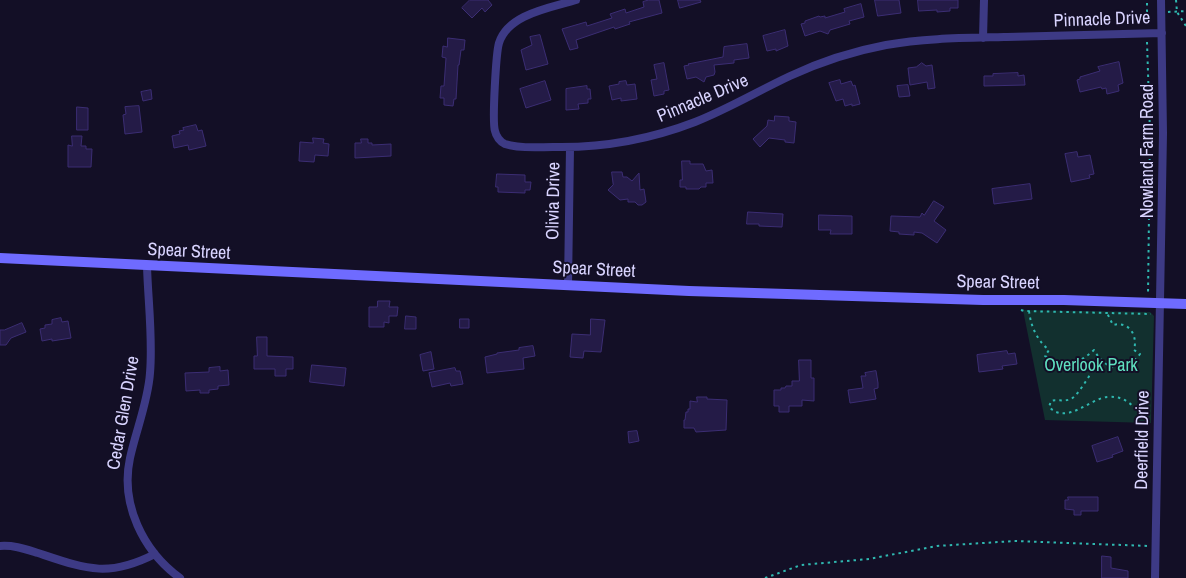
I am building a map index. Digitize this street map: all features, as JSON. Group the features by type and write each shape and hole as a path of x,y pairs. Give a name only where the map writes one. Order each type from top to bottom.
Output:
{"main road":[{"name":"Spear Street","path":"0,258 868,297 1186,304"}],"street":[{"name":"Pinnacle Drive","path":"576,0 519,18 509,26 501,37 497,50 493,122 498,137 504,144 570,148 636,140 668,132 697,122 792,75 854,53 886,45 918,40 1162,33"},
{"path":"983,38 984,0"},
{"name":"Nowland Farm Road","path":"1161,0 1164,97 1161,303"},
{"name":"Olivia Drive","path":"568,285 570,148"},
{"name":"Cedar Glen Drive","path":"147,266 150,374 130,460 128,483 135,521 143,537 155,554 180,578"},
{"name":"Deerfield Drive","path":"1155,578 1161,303"},
{"path":"0,546 19,547 90,570 106,573 133,567 155,554"}],"path":[{"path":"1147,0 1150,132 1148,302"},
{"path":"1176,0 1177,12 1186,26"},
{"path":"1161,12 1186,12"},
{"path":"1018,308 1028,312 1161,315"},
{"path":"1028,312 1037,337 1049,350 1045,356 1054,361 1069,364 1087,357 1094,350 1106,365 1113,368 1122,368 1130,365 1140,354 1134,350 1136,343 1132,331 1123,324 1112,325 1107,313"},
{"path":"1100,359 1073,398 1065,401 1051,401 1050,406 1053,410 1061,413 1072,412 1096,400 1106,397 1118,397 1127,400 1142,414 1148,415"},
{"path":"766,578 801,565 869,559 937,546 1014,541 1156,547"}],"green space":[{"name":"Overlook Park","path":"1023,310 1150,312 1154,316 1151,423 1045,420"}],"building":[{"path":"470,0 488,0 492,5 485,12 482,8 472,18 462,8"},
{"path":"659,0 662,13 576,40 578,48 570,50 562,29 586,22 587,26 612,18 610,14 625,9 626,13 644,7 643,2"},
{"path":"678,0 700,0 701,2 680,8"},
{"path":"875,0 899,0 901,13 878,16"},
{"path":"918,0 958,0 958,8 937,12 937,10 919,11"},
{"path":"861,4 864,17 849,21 850,24 830,30 828,34 820,31 805,36 801,24 805,23 805,21 819,16 825,16 825,18 845,12 844,9"},
{"path":"785,30 788,46 776,51 776,49 767,51 763,36"},
{"path":"540,35 548,64 526,70 521,50 532,45 530,37"},
{"path":"448,38 465,40 464,50 461,50 458,65 456,99 454,99 453,106 444,105 444,98 440,98 441,86 444,86 446,58 442,57 443,46 447,47"},
{"path":"747,44 749,58 734,60 734,63 714,65 714,75 706,77 704,82 696,77 687,79 684,66 723,57 724,47"},
{"path":"1119,62 1123,83 1118,85 1119,91 1107,94 1106,88 1102,89 1101,87 1080,92 1077,80 1080,77 1100,71 1098,67"},
{"path":"664,63 669,90 664,91 664,94 654,96 651,80 657,79 654,65"},
{"path":"922,63 926,66 932,65 935,88 928,89 927,82 910,85 908,68 916,67"},
{"path":"1018,73 1018,76 1024,75 1025,85 984,86 984,76"},
{"path":"840,80 841,84 851,81 853,86 855,85 860,104 845,106 843,99 836,101 829,83"},
{"path":"545,81 551,100 526,108 520,89"},
{"path":"626,81 627,85 635,84 637,99 621,101 621,98 612,100 609,86"},
{"path":"908,85 910,96 899,97 897,86"},
{"path":"587,86 587,89 590,89 591,99 588,99 588,103 578,104 579,109 566,110 566,89"},
{"path":"151,90 152,99 143,101 141,92"},
{"path":"139,106 142,132 125,134 123,115 126,114 125,107"},
{"path":"77,107 88,108 88,130 77,130"},
{"path":"775,116 789,117 789,121 796,122 794,143 769,138 760,147 753,139 767,126 768,120 774,121"},
{"path":"196,125 198,131 202,130 206,146 189,150 188,145 174,148 172,136 180,134 179,131 184,130 183,128"},
{"path":"72,136 82,136 81,146 86,146 86,149 92,149 91,167 68,167 68,145 72,146"},
{"path":"313,138 324,139 323,143 329,144 328,156 315,155 314,162 299,161 300,142 313,143"},
{"path":"361,139 368,139 368,143 372,143 372,145 391,144 391,156 355,158 355,143 361,143"},
{"path":"1077,152 1078,157 1090,155 1094,174 1089,175 1090,178 1071,182 1065,154"},
{"path":"682,161 690,161 690,164 703,164 706,171 712,170 713,183 706,183 706,187 699,189 680,187"},
{"path":"612,172 622,172 623,177 627,177 632,181 639,173 640,190 644,189 646,202 638,205 635,202 628,202 628,199 620,200 608,190 613,185"},
{"path":"497,174 525,175 525,182 531,182 530,190 525,190 525,193 498,192 498,187 496,187"},
{"path":"1030,184 1032,199 994,204 992,189"},
{"path":"934,201 944,207 934,221 946,230 937,243 922,233 914,232 914,235 890,231 891,216 920,217 922,213 924,215"},
{"path":"748,212 783,214 782,227 747,224"},
{"path":"819,215 852,216 852,234 830,234 831,230 819,230"},
{"path":"378,301 390,301 389,307 398,307 397,316 389,316 389,323 384,322 384,327 369,327 369,307 377,307"},
{"path":"406,316 416,317 416,329 405,329"},
{"path":"61,318 62,322 68,321 71,338 42,341 40,329 45,328 45,325 52,324 52,320"},
{"path":"460,319 469,319 469,328 460,328"},
{"path":"591,319 605,320 601,352 584,351 583,358 570,357 572,334 590,335"},
{"path":"22,323 26,332 11,338 6,345 0,345 0,330"},
{"path":"257,337 267,337 267,356 293,357 293,369 286,369 286,376 275,376 275,369 254,369 254,356 257,356"},
{"path":"533,346 535,356 523,358 524,369 487,373 485,357"},
{"path":"1007,351 1008,354 1015,353 1017,364 1002,366 1003,369 979,372 977,355"},
{"path":"431,352 434,369 423,371 420,355"},
{"path":"799,360 811,360 811,378 814,378 814,401 802,400 802,406 789,406 789,412 779,412 779,406 774,406 774,390 781,390 781,388 786,386 792,386 792,381 799,381"},
{"path":"312,365 346,368 344,386 310,382"},
{"path":"220,367 220,371 228,370 229,385 218,386 218,389 209,390 209,393 200,393 200,390 186,391 185,373 209,372 209,368"},
{"path":"455,368 456,371 460,371 463,384 451,386 450,383 432,387 429,373"},
{"path":"876,371 878,388 874,389 876,399 850,403 848,390 863,388 861,376 866,376 865,373"},
{"path":"697,397 727,400 726,430 696,432 694,428 684,428 686,412 690,409 690,401 697,402"},
{"path":"637,431 639,441 629,443 628,432"},
{"path":"1118,437 1123,451 1112,455 1113,457 1097,462 1092,446"},
{"path":"1068,497 1098,497 1098,511 1081,511 1081,515 1074,515 1074,510 1065,509 1065,500 1068,500"},
{"path":"1102,556 1111,557 1111,568 1128,571 1128,578 1102,578"}]}
